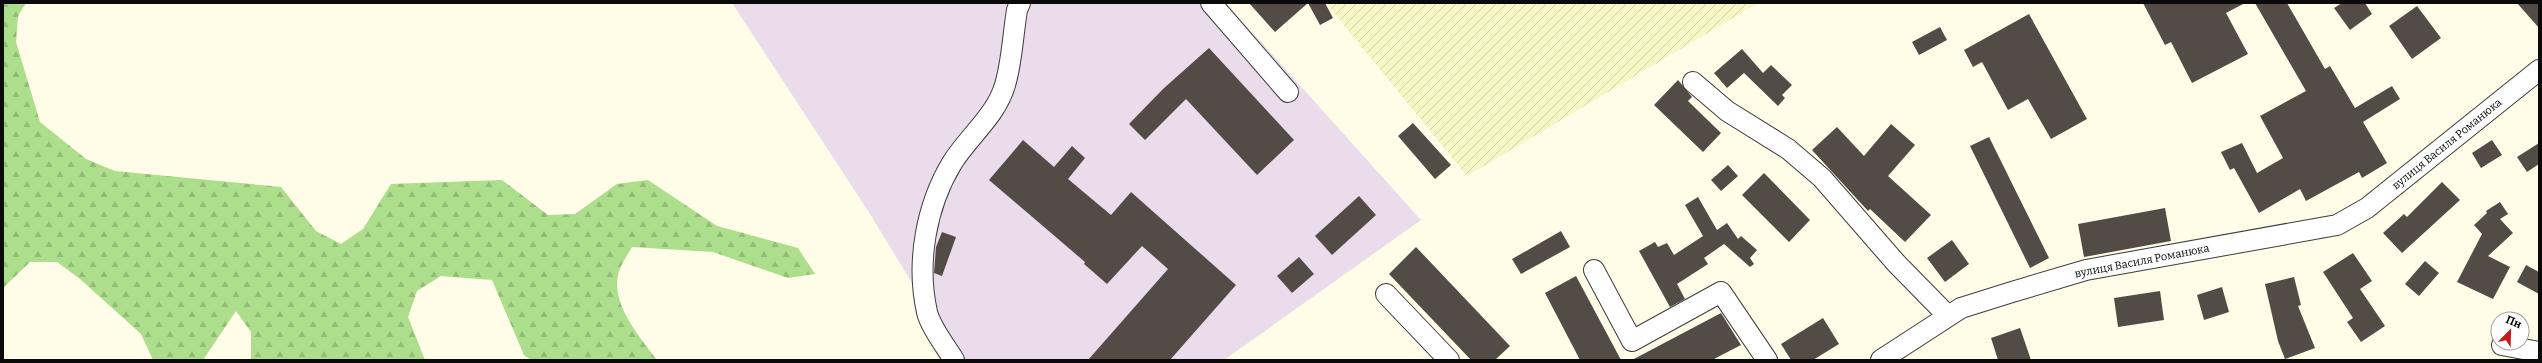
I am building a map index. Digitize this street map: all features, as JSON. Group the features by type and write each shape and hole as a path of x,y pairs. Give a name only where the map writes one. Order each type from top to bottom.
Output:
{"street":[{"path":"954,360 927,314 923,248 937,191 952,162 987,119 1005,86 1017,10 1020,3"},
{"path":"1210,3 1288,92"},
{"name":"вулиця Василя Романюка","path":"1881,360 1947,315 1960,308 2086,270 2337,225 2367,208 2539,70"},
{"path":"1693,82 1727,111 1788,149 1822,178 1896,263 1947,315"},
{"path":"1594,270 1632,340 1721,292 1767,360"},
{"path":"1386,294 1449,360"}],"shaded area":[{"path":"732,3 1226,3 1421,220 1224,360 959,360 870,214"}],"green space":[{"path":"3,3 26,3 18,16 16,42 40,122 86,159 115,171 281,187 316,231 341,244 363,229 391,184 502,180 548,215 575,214 617,184 648,180 717,226 798,248 815,274 788,278 713,252 632,247 619,271 617,283 618,295 628,319 657,360 531,360 524,355 492,280 441,276 417,291 408,317 425,360 251,360 251,332 236,311 203,360 153,360 141,334 80,279 57,262 30,262 3,288"},
{"path":"1326,3 1758,3 1467,176"}],"building":[{"path":"1249,3 1308,3 1275,32"},
{"path":"1308,3 1325,3 1333,18 1320,25"},
{"path":"2143,3 2245,3 2226,13 2248,54 2192,83 2171,42 2165,45"},
{"path":"2255,3 2287,3 2325,69 2330,66 2355,108 2392,86 2400,99 2363,122 2387,163 2362,178 2359,172 2306,201 2300,189 2259,213 2234,168 2230,170 2221,152 2242,143 2257,173 2283,158 2260,116 2306,91"},
{"path":"2342,3 2365,3 2372,14 2350,30 2334,8"},
{"path":"2517,3 2539,3 2539,28"},
{"path":"2417,6 2441,38 2412,59 2389,26"},
{"path":"2029,14 2087,119 2051,139 2028,99 2008,110 1982,62 1973,67 1964,50"},
{"path":"1940,27 1947,40 1919,55 1912,42"},
{"path":"1209,48 1294,140 1257,175 1186,99 1145,140 1129,124 1163,89"},
{"path":"1742,49 1763,73 1771,65 1792,85 1782,95 1785,98 1778,106 1744,73 1727,88 1714,73"},
{"path":"1678,80 1692,97 1688,101 1721,133 1703,152 1654,105"},
{"path":"1413,123 1451,165 1435,179 1398,136"},
{"path":"1891,124 1915,145 1888,176 1931,215 1905,242 1870,209 1868,211 1812,150 1837,127 1864,156"},
{"path":"1989,137 2049,258 2030,268 1970,146"},
{"path":"1023,140 1054,167 1072,146 1085,158 1068,179 1111,215 1131,192 1236,285 1170,360 1088,360 1168,269 1142,246 1107,284 1084,264 1085,262 989,180"},
{"path":"2492,140 2502,155 2481,168 2472,153"},
{"path":"2539,143 2539,164 2527,172 2517,157"},
{"path":"1728,165 1738,176 1721,191 1711,180"},
{"path":"1764,173 1810,220 1789,242 1742,195"},
{"path":"2442,182 2460,200 2402,253 2383,233 2404,214 2407,217"},
{"path":"1359,196 1376,215 1332,255 1315,236"},
{"path":"1698,197 1717,230 1727,223 1738,239 1741,236 1757,250 1750,258 1754,264 1750,267 1724,244 1704,258 1708,264 1677,284 1685,299 1670,307 1639,251 1655,242 1658,247 1667,243 1674,255 1703,236 1685,205"},
{"path":"2500,202 2508,214 2500,219 2513,233 2488,256 2510,267 2493,299 2457,282 2482,234 2474,225 2487,213 2486,211"},
{"path":"2165,208 2171,241 2084,257 2078,224"},
{"path":"1561,231 1570,247 1521,274 1512,259"},
{"path":"942,232 956,237 942,276 934,273 936,247"},
{"path":"1952,240 1969,264 1945,282 1927,258"},
{"path":"1416,247 1510,346 1495,360 1471,360 1389,274"},
{"path":"2353,253 2372,281 2360,289 2385,326 2361,342 2347,322 2353,318 2323,272"},
{"path":"1299,257 1314,274 1292,293 1277,276"},
{"path":"2425,261 2439,273 2419,296 2405,284"},
{"path":"2526,265 2539,272 2539,294 2517,282"},
{"path":"1576,276 1621,360 1580,360 1545,293"},
{"path":"2294,277 2301,305 2298,306 2315,348 2285,359 2278,341 2265,284"},
{"path":"2222,287 2229,312 2204,320 2197,295"},
{"path":"2160,291 2164,320 2118,327 2114,298"},
{"path":"1721,313 1741,345 1712,360 1632,360"},
{"path":"1823,318 1839,344 1813,360 1791,360 1781,344"},
{"path":"2020,328 2031,360 1998,360 1991,338"}]}
